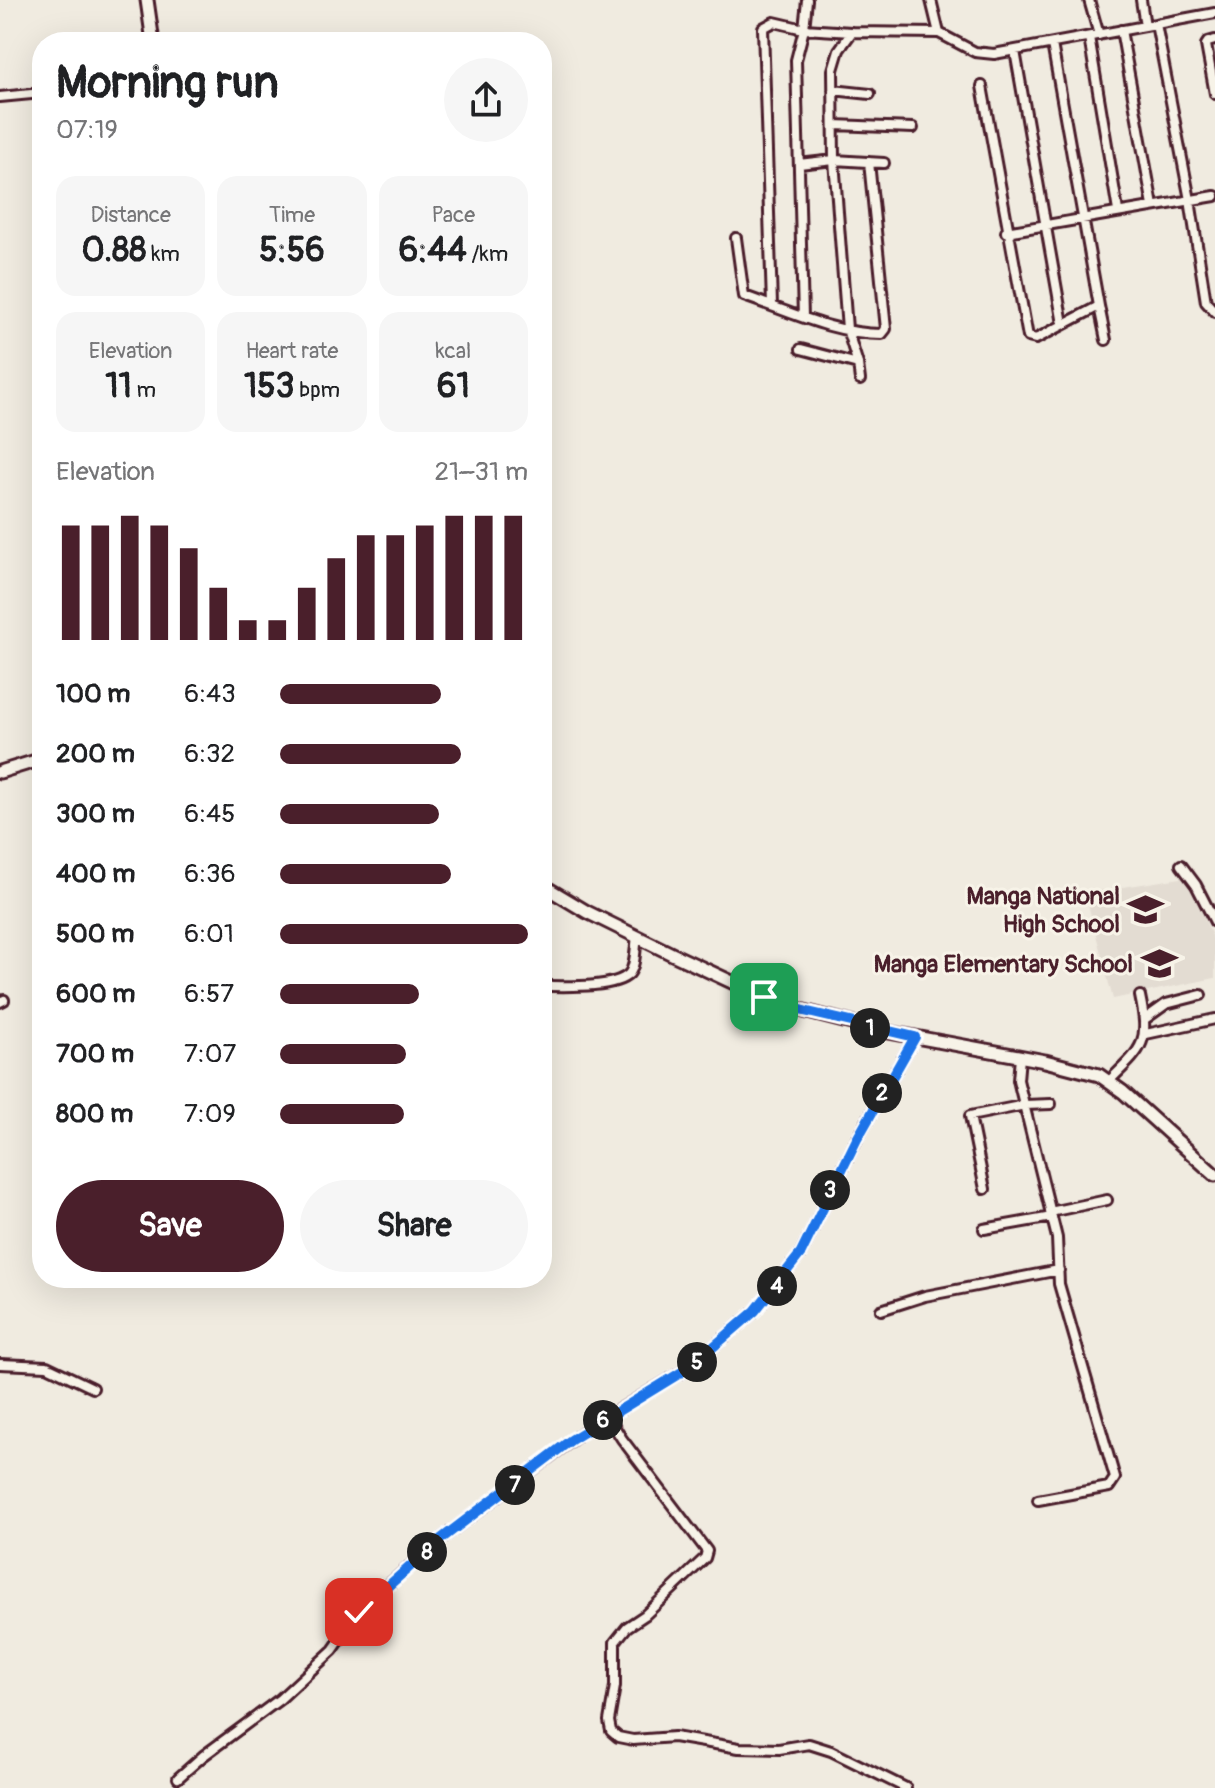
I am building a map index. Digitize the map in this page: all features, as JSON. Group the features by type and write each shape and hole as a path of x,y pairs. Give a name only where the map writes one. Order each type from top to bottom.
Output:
{"street":[{"path":"147,0 152,32"},
{"path":"803,317 796,60 807,0"},
{"path":"930,0 939,33"},
{"path":"1089,0 1118,211"},
{"path":"1141,0 1145,26"},
{"path":"772,305 763,28 774,22 804,29 939,33 986,55 1215,13"},
{"path":"1156,24 1206,302 1215,312"},
{"path":"1121,30 1153,206"},
{"path":"852,32 835,59 834,160 847,329 860,380"},
{"path":"1215,40 1206,45 1215,94"},
{"path":"1052,44 1106,340"},
{"path":"1015,51 1063,324"},
{"path":"982,86 1006,232 1028,337 1036,339 1099,306"},
{"path":"833,90 870,94"},
{"path":"0,97 32,94"},
{"path":"834,125 913,128"},
{"path":"799,164 834,160 884,163"},
{"path":"736,238 743,295 803,317 880,335 886,329 869,162"},
{"path":"1006,232 1215,196"},
{"path":"801,349 858,364"},
{"path":"0,772 32,762"},
{"path":"1181,865 1196,885 1215,922"},
{"path":"552,891 637,937 764,997 804,1011 915,1037 1086,1070 1110,1080 1215,1175"},
{"path":"552,986 590,987 626,976 631,969 637,937"},
{"path":"1145,1019 1166,1004 1201,995"},
{"path":"1110,1080 1138,1051 1146,1034 1140,996"},
{"path":"1146,1034 1215,1019"},
{"path":"178,1778 280,1699 333,1650 363,1607 441,1539 571,1440 690,1367 726,1339 776,1287 807,1242 857,1139 915,1037"},
{"path":"1020,1057 1018,1080 1058,1246 1059,1284 1115,1478 1109,1487 1038,1500"},
{"path":"985,1189 970,1116 1025,1105 1051,1104"},
{"path":"984,1229 1107,1200"},
{"path":"881,1310 925,1296 1059,1270"},
{"path":"0,1364 47,1366 93,1388"},
{"path":"608,1417 707,1551 705,1558 645,1615 627,1627 615,1642 615,1686 609,1721 611,1731 618,1737 633,1740 674,1737 739,1748 779,1749 809,1744 831,1751 906,1788"}],"shaded area":[{"path":"1187,877 1215,943 1215,978 1113,999 1085,893"}],"place":[{"name":"Manga National High School","path":"1146,910"},
{"name":"Manga Elementary School","path":"1159,964"}],"route":[{"path":"359,1612 441,1539 571,1440 657,1389 726,1339 755,1311 795,1262 857,1139 915,1037 804,1011 764,997"}]}
